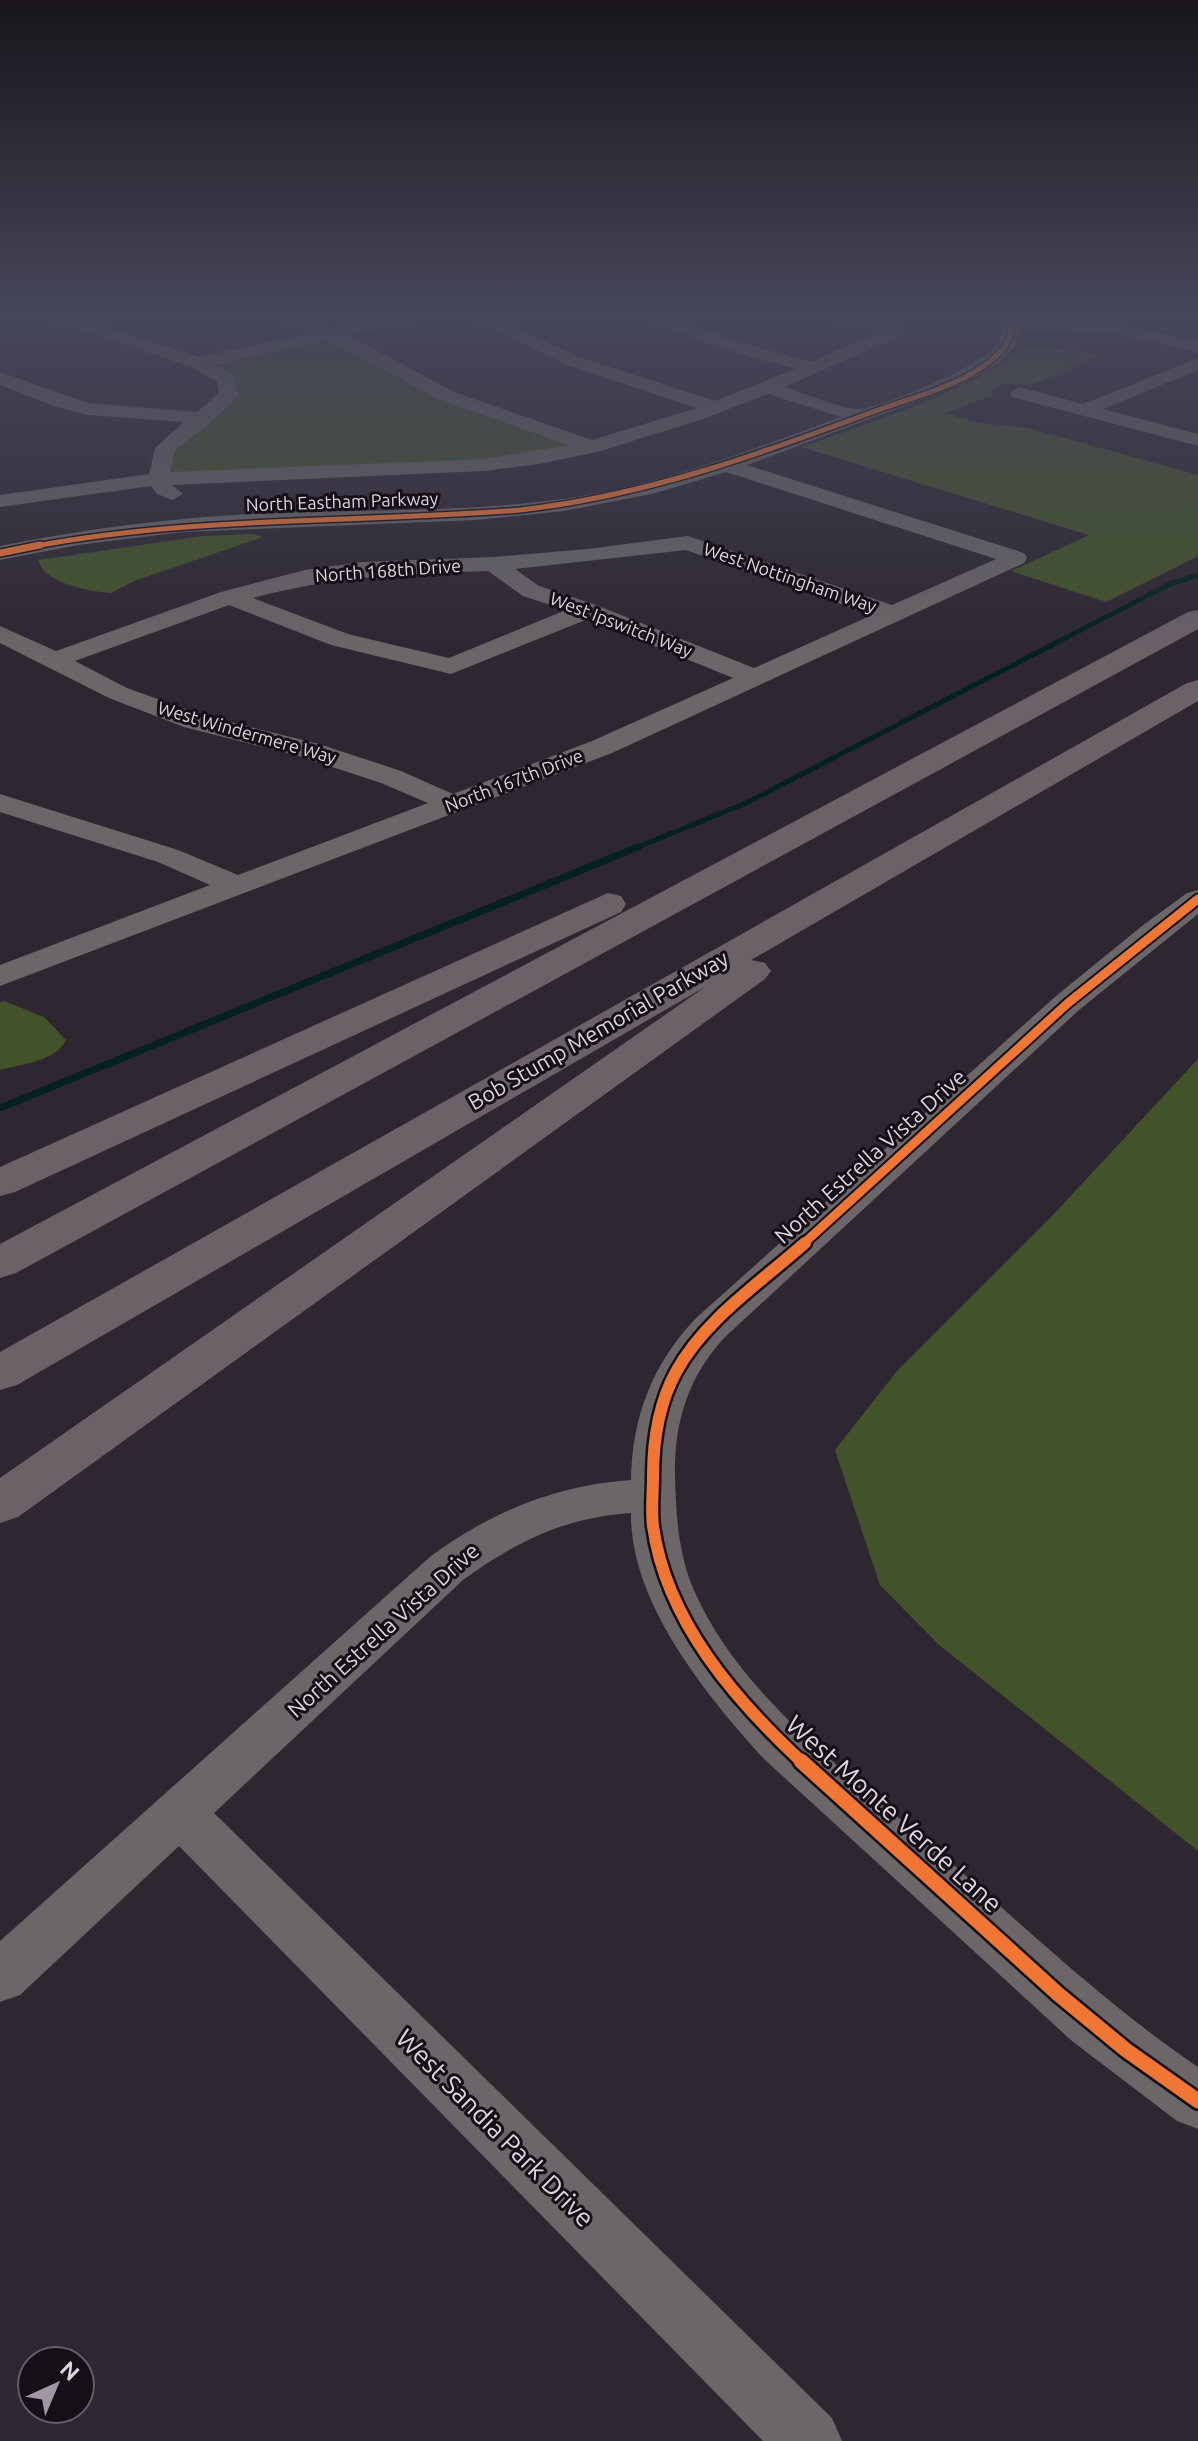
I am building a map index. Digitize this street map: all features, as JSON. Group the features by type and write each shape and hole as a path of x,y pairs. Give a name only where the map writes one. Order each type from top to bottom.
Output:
{"highway":[{"path":"0,1263 1198,618"},
{"path":"0,1183 707,858 1022,698 1111,665"},
{"name":"Bob Stump Memorial Parkway","path":"0,1373 1198,689"},
{"path":"0,1504 796,941 853,884"}],"street":[{"path":"170,526 161,517 155,497 161,485 165,448 190,429"},
{"path":"539,429 595,447"},
{"path":"0,501 161,485 485,465 538,459 595,447 649,429"},
{"name":"North Eastham Parkway","path":"0,553 76,538 170,526 533,508 640,491 727,465 825,429"},
{"path":"1156,429 1198,440"},
{"name":"North 167th Drive","path":"0,976 602,747 1016,558 727,465"},
{"name":"North 168th Drive","path":"53,661 229,597 305,577 362,569 493,564 587,556 688,543"},
{"name":"West Nottingham Way","path":"688,543 891,613"},
{"name":"West Ipswitch Way","path":"493,564 531,591 588,610 753,677"},
{"path":"229,597 340,640 451,666 588,610"},
{"name":"West Windermere Way","path":"0,633 118,693 193,721 309,750 391,777 455,805"},
{"path":"0,803 168,856 235,885"},
{"name":"North Estrella Vista Drive","path":"0,1977 447,1568 479,1543 505,1528 572,1504 649,1495 657,1427 669,1385 689,1352 724,1315 1094,977 1198,899"},
{"name":"West Monte Verde Lane","path":"649,1495 659,1559 676,1604 700,1646 735,1695 780,1742 1070,2005 1145,2066 1198,2101"},
{"name":"West Sandia Park Drive","path":"181,1814 809,2441"}],"green space":[{"path":"194,429 536,429 580,446 484,462 168,475 174,448"},
{"path":"852,429 1031,429 1198,475 1198,556 1106,602 1011,571 1089,535 801,447"},
{"path":"252,534 263,537 134,581 111,593 68,585 49,575 38,560 203,536"},
{"path":"0,1002 44,1017 66,1040 61,1047 46,1058 0,1070"},
{"path":"1198,1059 1198,1851 938,1644 880,1585 835,1450 897,1371 1052,1216"}],"waterway":[{"path":"633,849 746,803 1170,584 1198,575"},
{"path":"0,1108 638,847"}],"cycle path":[{"path":"0,553 78,538 183,525 431,516 564,505 694,475 827,429"},
{"path":"1198,899 1068,1003 710,1328 686,1356 669,1386 660,1413 653,1460 653,1526 669,1587 698,1643 737,1696 831,1790 1058,1994 1126,2050 1198,2101"}]}
